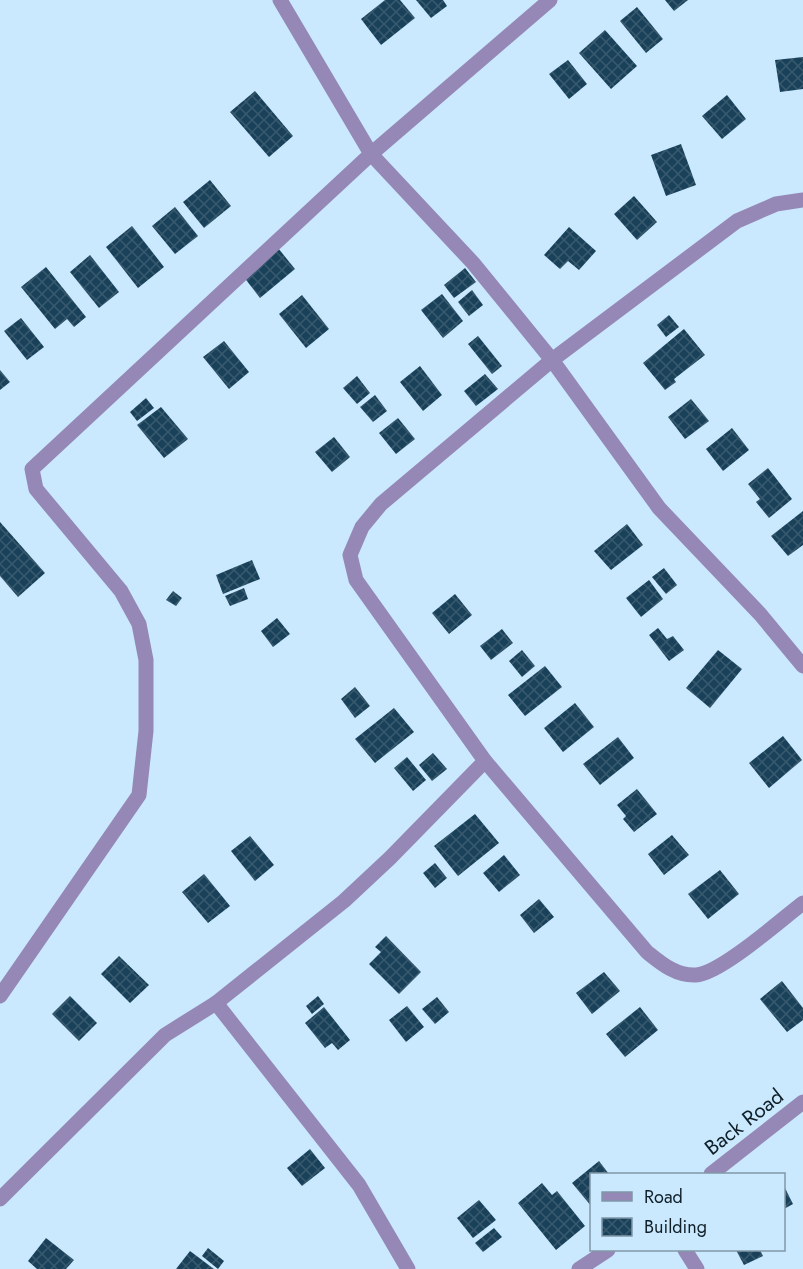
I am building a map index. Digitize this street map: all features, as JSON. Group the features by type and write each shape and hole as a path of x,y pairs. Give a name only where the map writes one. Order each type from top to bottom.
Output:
{"street":[{"path":"280,0 371,154 473,263 552,360 659,508 760,614 803,666"},
{"path":"0,996 139,795 146,731 146,660 139,624 121,591 36,489 32,470 371,154 550,0"},
{"path":"803,200 776,204 737,221 552,360 381,504 362,528 350,555 356,580 485,760 647,952 669,970 697,975 719,966 803,903"},
{"path":"0,1199 165,1035 216,1003 344,901 390,858 485,760"},
{"path":"216,1003 359,1185 408,1269"},
{"name":"Back Road","path":"712,1173 803,1102"},
{"path":"579,1269 606,1251"},
{"path":"686,1251 697,1269"}],"building":[{"path":"385,0 400,0 415,18 381,45 361,19"},
{"path":"416,0 443,0 447,6 431,18"},
{"path":"665,0 688,0 674,11"},
{"path":"637,7 663,39 646,53 620,21"},
{"path":"605,30 637,66 611,89 579,53"},
{"path":"803,57 803,89 780,92 775,60"},
{"path":"568,60 587,84 569,99 549,74"},
{"path":"255,91 293,136 269,157 230,112"},
{"path":"727,95 746,119 722,139 702,116"},
{"path":"681,144 696,185 666,196 651,155"},
{"path":"210,180 231,206 204,228 183,202"},
{"path":"634,196 657,222 637,240 614,214"},
{"path":"175,207 198,236 175,254 152,226"},
{"path":"132,226 164,267 138,288 106,247"},
{"path":"569,227 596,251 579,270 568,261 560,269 544,255"},
{"path":"278,248 295,269 260,298 243,276"},
{"path":"90,255 119,292 99,308 70,272"},
{"path":"46,267 86,317 74,327 67,319 55,329 21,287"},
{"path":"465,268 476,282 454,298 444,285"},
{"path":"472,290 483,305 469,316 458,302"},
{"path":"442,294 463,321 443,338 421,310"},
{"path":"302,295 329,329 306,348 279,314"},
{"path":"669,315 679,327 666,337 657,325"},
{"path":"21,318 44,347 27,360 4,331"},
{"path":"684,329 705,355 674,379 676,382 665,390 643,363"},
{"path":"478,336 502,366 492,374 468,344"},
{"path":"224,341 249,372 229,389 203,357"},
{"path":"420,366 442,395 423,411 400,382"},
{"path":"0,370 10,382 0,390"},
{"path":"485,374 498,389 476,406 464,391"},
{"path":"357,376 370,393 357,404 343,388"},
{"path":"375,395 387,411 373,422 360,407"},
{"path":"146,398 154,408 137,421 130,412"},
{"path":"691,399 709,421 685,439 668,417"},
{"path":"161,407 188,439 164,458 137,425"},
{"path":"398,418 415,439 396,454 379,433"},
{"path":"732,428 749,450 723,471 706,449"},
{"path":"334,437 350,457 332,472 315,452"},
{"path":"768,468 792,499 769,518 756,502 760,499 748,484"},
{"path":"803,511 803,545 788,556 771,536"},
{"path":"0,522 45,573 18,597 0,576"},
{"path":"627,524 643,545 611,570 594,551"},
{"path":"252,560 260,579 223,594 216,575"},
{"path":"664,568 677,585 666,594 652,577"},
{"path":"649,580 663,599 641,617 626,598"},
{"path":"244,588 248,599 230,606 225,596"},
{"path":"173,591 182,598 176,606 166,600"},
{"path":"455,594 472,615 449,634 432,613"},
{"path":"277,618 290,634 273,647 261,631"},
{"path":"658,628 667,639 673,636 684,650 669,661 649,635"},
{"path":"502,629 513,643 491,660 480,646"},
{"path":"522,650 535,666 522,677 509,661"},
{"path":"718,650 742,669 710,708 686,688"},
{"path":"545,666 562,687 525,716 508,695"},
{"path":"355,687 370,706 355,718 341,699"},
{"path":"575,703 594,727 563,752 544,728"},
{"path":"394,708 414,732 375,763 355,739"},
{"path":"783,736 802,760 769,788 749,763"},
{"path":"618,737 634,758 600,785 583,764"},
{"path":"433,753 447,769 432,781 419,765"},
{"path":"407,757 426,780 413,791 394,768"},
{"path":"637,789 657,814 634,832 623,819 626,816 617,805"},
{"path":"475,814 499,843 458,876 434,846"},
{"path":"672,835 689,855 664,875 648,854"},
{"path":"250,836 274,865 255,881 231,851"},
{"path":"504,855 520,875 499,892 483,873"},
{"path":"435,863 447,878 435,888 423,873"},
{"path":"720,870 739,894 708,919 688,894"},
{"path":"204,874 230,906 208,923 182,892"},
{"path":"539,899 554,917 534,933 520,915"},
{"path":"386,936 421,972 399,994 369,964 381,952 375,947"},
{"path":"119,956 149,985 130,1003 101,974"},
{"path":"604,972 620,991 592,1014 576,993"},
{"path":"782,981 803,1008 803,1020 787,1032 760,999"},
{"path":"70,996 97,1023 79,1041 52,1014"},
{"path":"318,996 324,1004 312,1014 306,1006"},
{"path":"437,997 449,1012 435,1024 422,1009"},
{"path":"407,1006 424,1027 406,1042 389,1020"},
{"path":"324,1007 350,1040 338,1050 332,1043 325,1048 305,1023"},
{"path":"640,1007 658,1030 625,1057 606,1034"},
{"path":"310,1149 325,1168 302,1186 287,1168"},
{"path":"599,1161 608,1173 590,1173 590,1205 572,1183"},
{"path":"542,1183 552,1195 557,1191 585,1226 556,1250 518,1203"},
{"path":"785,1188 793,1204 785,1208"},
{"path":"479,1200 496,1220 473,1238 457,1218"},
{"path":"494,1228 502,1237 483,1252 475,1243"},
{"path":"46,1238 74,1260 66,1269 37,1269 28,1261"},
{"path":"208,1248 224,1261 218,1269 202,1256"},
{"path":"190,1251 214,1269 176,1269"},
{"path":"737,1251 760,1251 763,1256 744,1265"}]}
